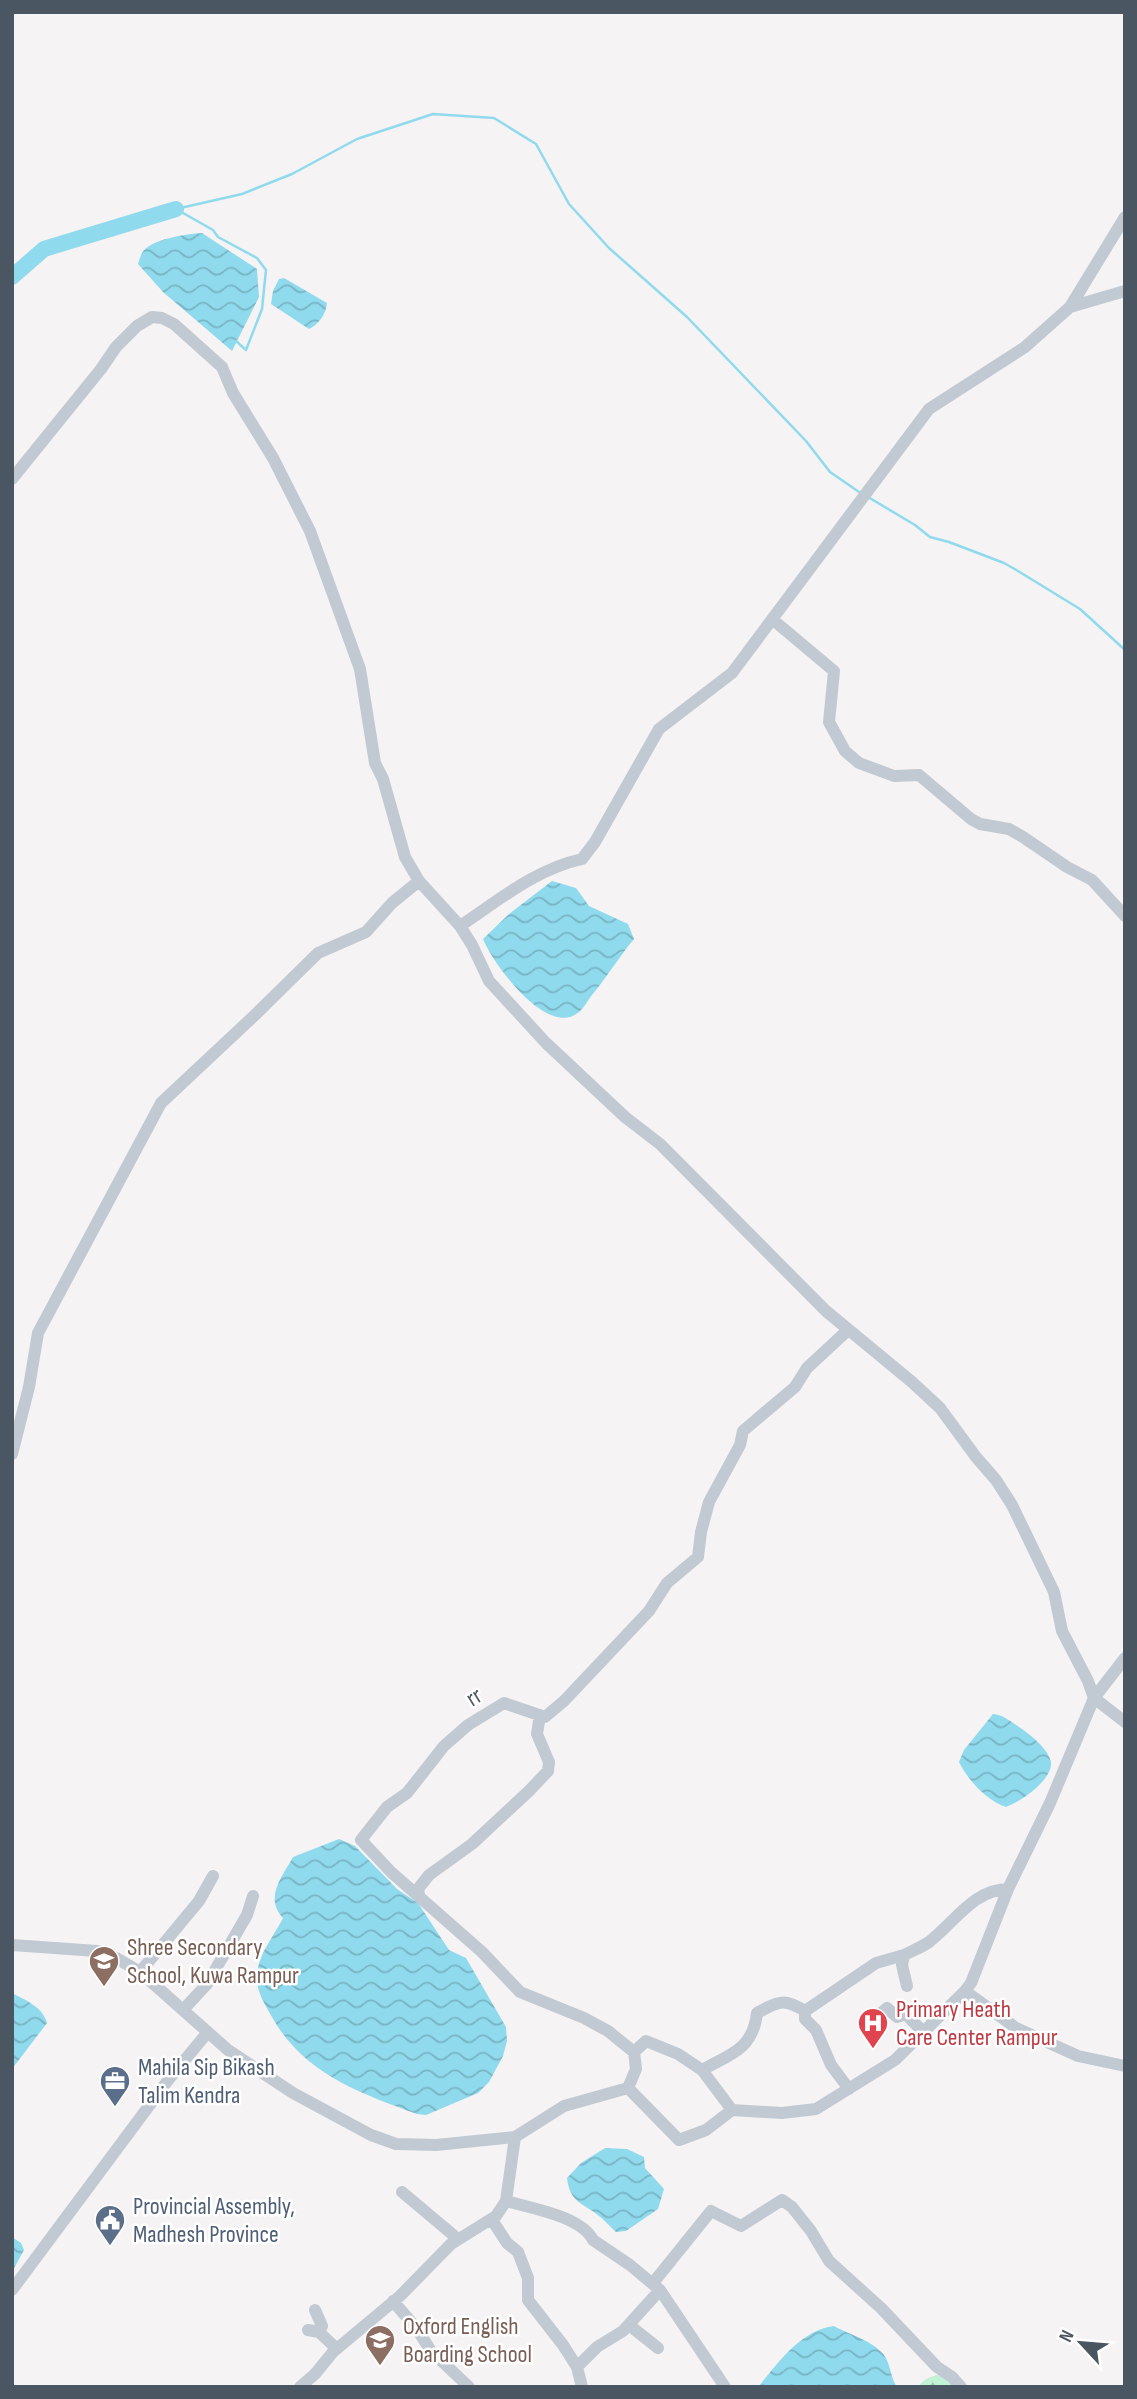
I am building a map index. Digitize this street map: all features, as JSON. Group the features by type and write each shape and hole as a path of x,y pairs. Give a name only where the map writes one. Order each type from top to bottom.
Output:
{"street":[{"path":"460,926 533,877 562,863 582,859 595,842 659,729 732,673 929,409 1025,348 1070,307 1125,217"},
{"path":"1070,307 1125,291"},
{"path":"12,479 116,347 137,326 152,317 162,318 194,340 222,367 233,393 273,458 310,531 360,670 374,763 383,779 405,857 419,881 460,926 489,981 546,1043 625,1117 660,1144 826,1311 940,1408 1012,1505 1049,1580 1062,1631 1094,1698 1125,1722"},
{"path":"772,619 834,671 829,722 850,757 894,776 919,775 971,820 1009,829 1092,880 1125,916"},
{"path":"12,1454 29,1387 38,1333 161,1103 318,953 366,932 392,904 419,881"},
{"path":"419,1895 418,1889 429,1875 472,1844 548,1771 549,1762 537,1734 540,1715 545,1717 553,1712 649,1611 667,1583 698,1557 709,1502 740,1445 743,1431 795,1387 807,1368 848,1330"},
{"path":"628,2088 680,2140 706,2130 732,2110 782,2113 816,2109 895,2060 971,1983 1008,1889 1050,1803 1094,1698 1125,1658"},
{"name":"rr","path":"540,1715 504,1703 468,1725 444,1746 407,1793 387,1807 361,1840 391,1872 482,1952 520,1992 608,2031 634,2052"},
{"path":"140,1972 199,1901 213,1876"},
{"path":"805,2011 876,1963 904,1955 929,1942 977,1899 998,1889 1008,1889"},
{"path":"183,2010 207,1984 247,1914 253,1896"},
{"path":"12,1945 97,1951 116,1958 140,1972 228,2050 293,2093 371,2135 396,2144 436,2145 516,2137 564,2106 628,2088"},
{"path":"904,1955 902,1965 908,1986"},
{"path":"965,1991 1016,2028 1078,2056 1125,2066"},
{"path":"702,2070 747,2043 754,2033 757,2013 775,2003 789,2001 805,2011"},
{"path":"867,2025 887,2008 897,2017 906,2014 924,2033"},
{"path":"805,2011 805,2020 816,2030 831,2065 849,2089"},
{"path":"12,2290 169,2079 208,2032"},
{"path":"628,2088 636,2069 634,2052 646,2041 678,2054 702,2070 732,2110"},
{"path":"300,2387 436,2257 458,2239 492,2220 506,2201 516,2137"},
{"path":"402,2192 458,2239"},
{"path":"577,2367 597,2347 629,2325 711,2211 741,2227 782,2200 792,2207 811,2231 829,2261 881,2308 937,2367 961,2387"},
{"path":"506,2201 566,2218 657,2286 725,2387"},
{"path":"492,2220 507,2243 517,2252 528,2278 528,2300 577,2367 582,2387"},
{"path":"393,2301 417,2329 431,2351 469,2387"},
{"path":"315,2310 323,2326 314,2331 337,2349"},
{"path":"629,2325 658,2348"}],"green space":[{"path":"936,2375 951,2378 958,2387 917,2387"}],"water":[{"path":"202,233 257,269 259,297 232,351 163,292 138,264 142,253 153,244 169,238"},
{"path":"284,278 327,303 321,318 309,329 271,304 279,279"},
{"path":"552,881 576,888 589,906 628,924 634,939 583,1008 566,1018 552,1016 523,995 498,965 483,939 509,914"},
{"path":"993,1714 1001,1716 1030,1735 1043,1748 1051,1762 1047,1776 1041,1783 1006,1807 979,1789 959,1762 964,1750"},
{"path":"339,1839 355,1846 397,1889 418,1903 449,1950 466,1958 506,2027 507,2041 503,2056 489,2082 478,2093 426,2115 417,2114 354,2089 316,2067 285,2036 272,2017 258,1987 257,1977 263,1954 283,1918 275,1903 280,1880 293,1857"},
{"path":"12,1993 38,2008 47,2023 12,2069"},
{"path":"605,2148 627,2149 644,2157 645,2168 664,2189 658,2209 626,2231 616,2232 578,2201 569,2186 567,2178 581,2163"},
{"path":"12,2237 21,2243 24,2250 12,2272"},
{"path":"834,2326 879,2350 886,2359 897,2387 758,2387 791,2349 811,2334"}],"waterway":[{"path":"176,209 242,194 292,174 357,139 433,114 494,118 536,144 569,204 609,248 687,317 806,441 830,472 862,494"},
{"path":"176,209 213,230 218,237 257,258 266,270 262,309 246,350 236,341"},
{"path":"12,277 44,249 176,209"},
{"path":"868,497 930,537 1004,563 1018,571 1080,609 1125,650"}],"place":[{"name":"Shree Secondary School, Kuwa Rampur","path":"104,1988"},
{"name":"Primary Heath Care Center Rampur","path":"873,2050"},
{"name":"Mahila Sip Bikash Talim Kendra","path":"115,2108"},
{"name":"Provincial Assembly, Madhesh Province","path":"110,2247"},
{"name":"Oxford English Boarding School","path":"380,2367"}]}
